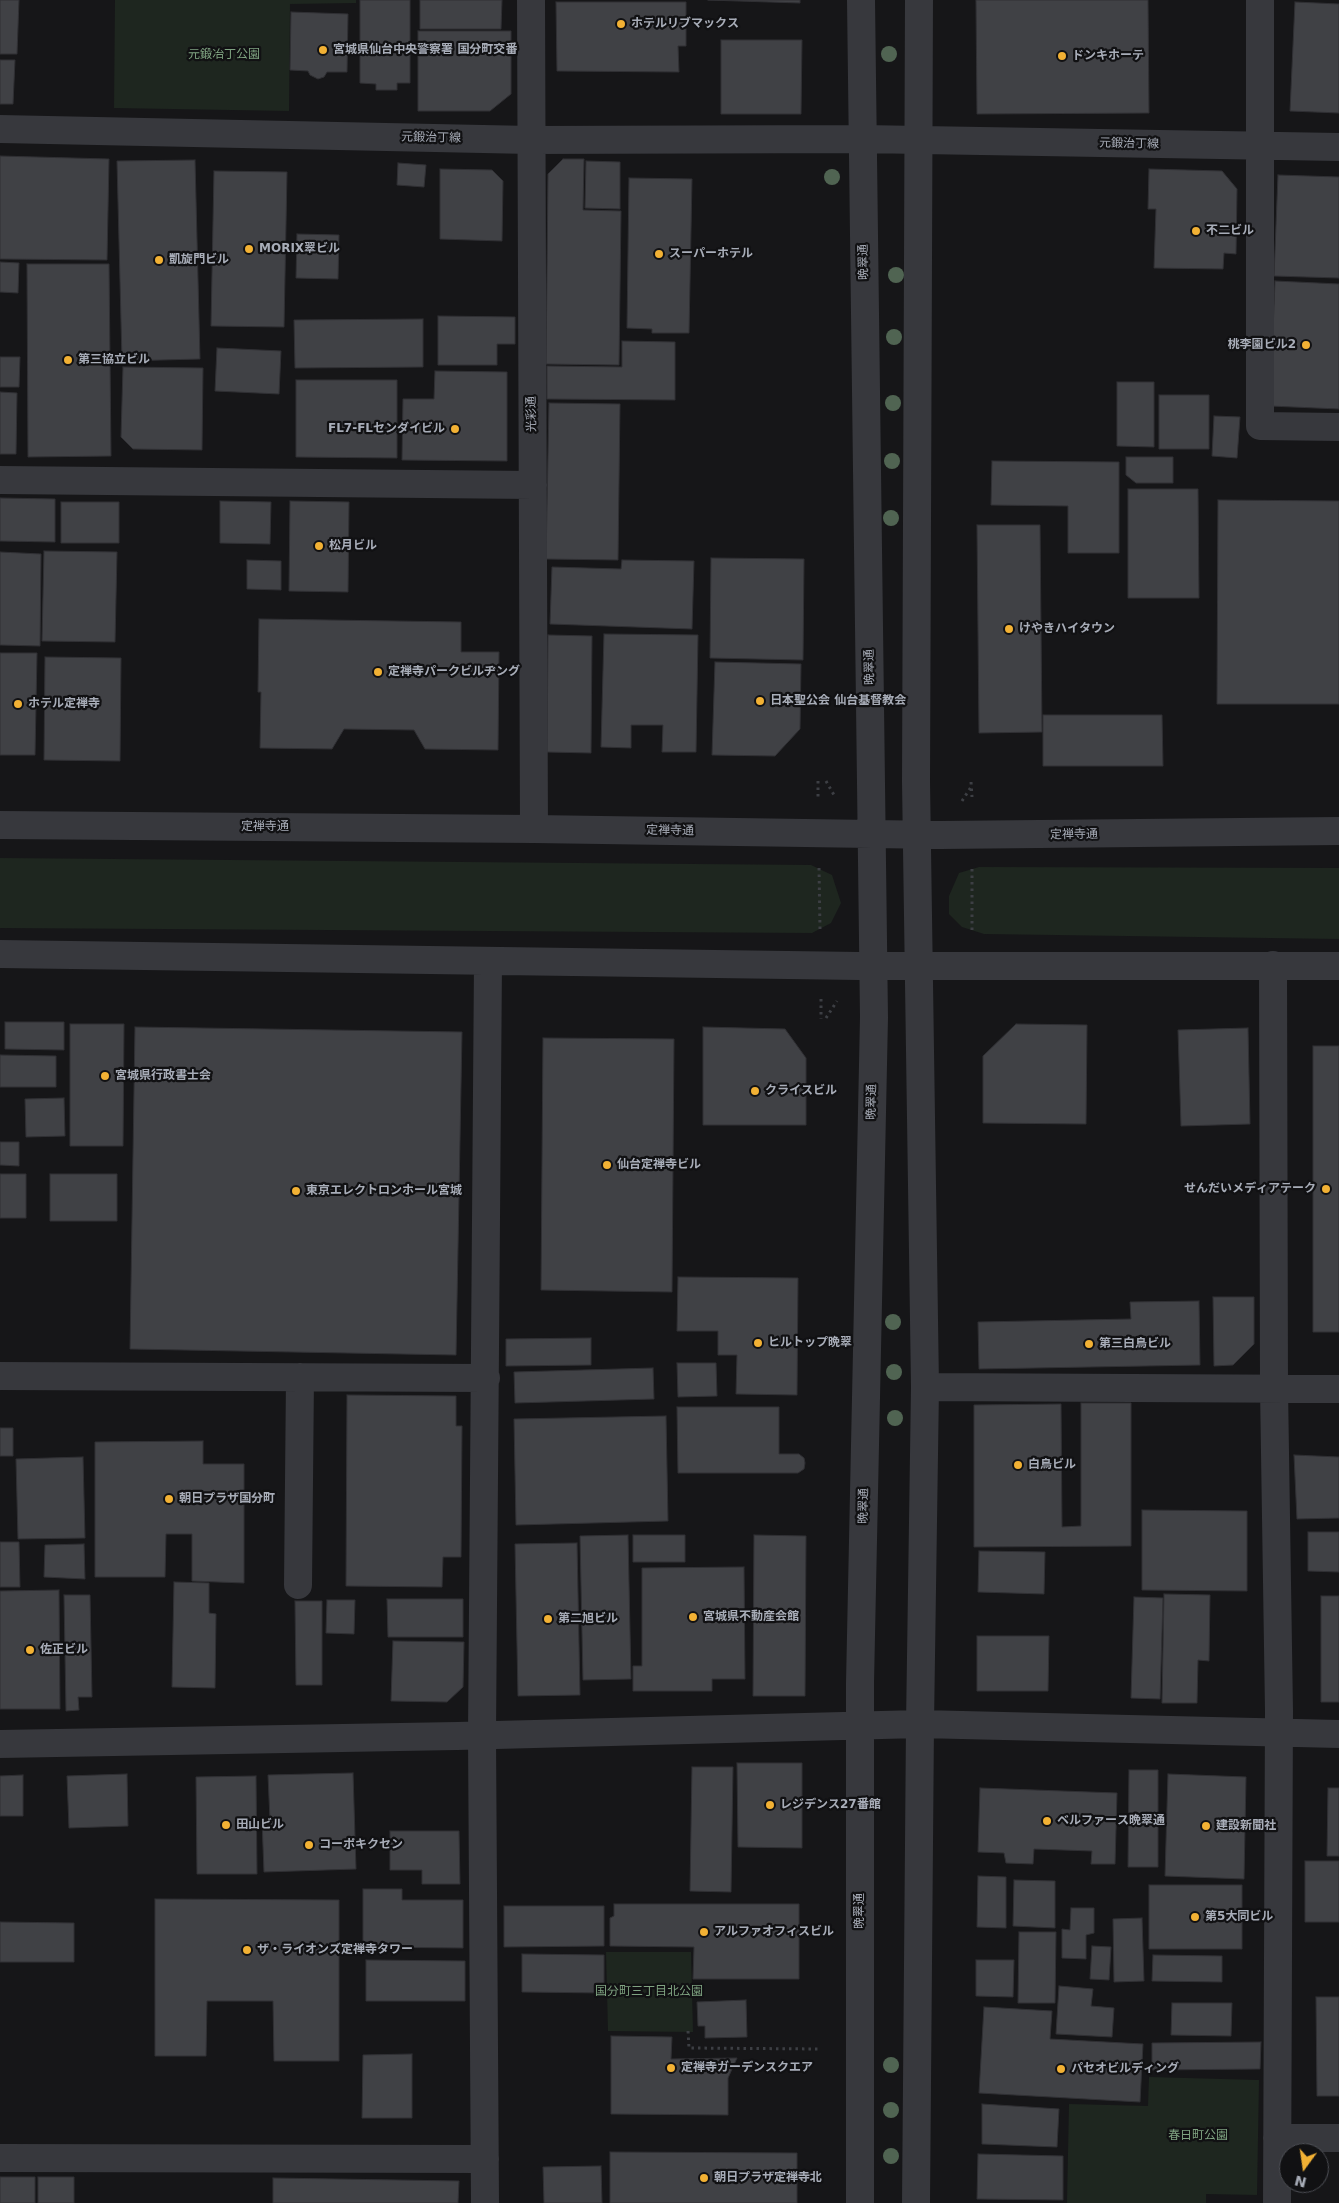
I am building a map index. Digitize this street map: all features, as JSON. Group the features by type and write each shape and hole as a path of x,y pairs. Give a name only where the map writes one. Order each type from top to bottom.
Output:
{"street":[{"name":"光彩通","path":"531,0 534,829"},
{"name":"晩翠通","path":"860,2203 860,1725 874,966 861,0"},
{"path":"916,2203 925,1387 917,834 919,0"},
{"path":"1260,0 1260,426 1339,427"},
{"name":"元鍛治丁線","path":"0,129 531,140 862,139 1339,147"},
{"path":"0,480 533,485"},
{"name":"定禅寺通","path":"0,825 534,829 998,836 1339,831"},
{"path":"0,954 874,966 1339,966"},
{"path":"486,2203 482,1735 486,1378 486,1014 488,961"},
{"path":"1273,965 1274,1388 1278,1734 1277,2203"},
{"path":"0,1376 486,1378"},
{"path":"298,1585 300,1377"},
{"path":"925,1387 1339,1389"},
{"path":"0,1744 920,1724 1339,1734"},
{"path":"1276,2138 1339,2138"},
{"path":"0,2158 486,2159"}],"path":[{"path":"818,781 818,806"},
{"path":"826,781 834,795"},
{"path":"962,801 971,784 972,797"},
{"path":"819,868 820,929"},
{"path":"972,869 972,930"},
{"path":"821,996 823,1018 837,1001"},
{"path":"688,2031 689,2048 819,2049"}],"green space":[{"name":"元鍛冶丁公園","path":"115,0 356,0 356,3 290,4 289,111 114,108"},
{"path":"0,858 811,865 832,875 841,903 831,923 812,933 0,928"},
{"path":"979,867 1339,868 1339,939 984,934 962,927 949,914 949,896 959,873"},
{"name":"国分町三丁目北公園","path":"606,1952 691,1952 693,2032 608,2031"},
{"name":"春日町公園","path":"1149,2077 1259,2080 1257,2195 1206,2194 1206,2203 1067,2203 1069,2104 1148,2106"}],"building":[{"path":"0,0 19,0 17,54 0,54"},
{"path":"360,0 410,0 410,83 397,83 397,90 376,90 376,84 360,83"},
{"path":"420,0 502,0 501,29 420,29"},
{"path":"708,0 800,0 800,3"},
{"name":"ドンキホーテ","path":"976,0 1148,0 1149,113 977,114"},
{"name":"ホテルリブマックス","path":"556,2 686,2 686,46 678,46 679,72 557,71"},
{"path":"1295,2 1339,4 1339,113 1290,111"},
{"path":"291,12 348,14 347,72 327,72 324,77 318,79 310,75 308,71 290,70"},
{"path":"418,31 511,31 511,94 490,111 418,111"},
{"path":"721,40 802,40 801,114 721,114"},
{"path":"0,60 15,60 13,104 0,104"},
{"path":"0,156 109,159 107,260 0,259"},
{"path":"563,159 584,159 583,210 621,211 619,365 546,364 548,174"},
{"name":"凱旋門ビル","path":"195,160 200,359 122,361 117,161"},
{"path":"586,161 620,162 620,209 585,208"},
{"path":"398,163 426,165 424,187 397,185"},
{"path":"440,169 492,170 503,181 502,241 440,239"},
{"name":"不二ビル","path":"1149,169 1222,171 1237,189 1236,254 1224,253 1223,269 1154,268 1156,209 1148,209"},
{"name":"MORIX翠ビル","path":"214,171 287,172 284,327 211,326"},
{"path":"1278,175 1339,177 1339,278 1274,276"},
{"name":"スーパーホテル","path":"629,178 692,179 689,333 652,333 652,329 627,328"},
{"path":"297,234 339,235 338,279 296,278"},
{"path":"0,262 19,263 18,293 0,292"},
{"name":"第三協立ビル","path":"27,264 109,264 111,456 28,457"},
{"name":"桃李園ビル2","path":"1275,281 1339,284 1339,409 1270,406"},
{"path":"438,316 515,317 515,344 497,344 497,365 438,365"},
{"path":"423,319 423,367 295,368 294,320"},
{"path":"622,341 675,342 675,400 547,399 547,366 622,367"},
{"path":"217,348 281,351 279,394 215,391"},
{"path":"0,357 20,357 19,387 0,387"},
{"path":"123,367 203,368 202,450 133,449 121,437"},
{"name":"FL7-FLセンダイビル","path":"435,371 507,372 507,461 402,460 403,399 434,399"},
{"path":"296,380 397,380 397,458 296,457"},
{"path":"1117,382 1154,382 1154,447 1117,446"},
{"path":"0,392 17,393 16,454 0,454"},
{"path":"1159,395 1209,395 1209,449 1159,449"},
{"path":"549,403 620,404 618,560 546,559"},
{"path":"1214,416 1240,417 1237,458 1212,456"},
{"path":"1126,457 1173,457 1173,483 1136,483 1126,475"},
{"path":"992,461 1119,462 1119,553 1068,553 1068,506 991,505"},
{"path":"1128,489 1198,489 1199,598 1128,598"},
{"path":"0,498 55,499 55,542 0,541"},
{"path":"1218,500 1339,501 1339,704 1217,704"},
{"path":"220,501 271,502 270,544 220,543"},
{"name":"松月ビル","path":"290,501 349,502 348,592 289,591"},
{"path":"61,502 119,502 119,543 61,543"},
{"name":"けやきハイタウン","path":"977,525 1040,525 1042,732 979,733"},
{"path":"44,551 117,552 115,642 42,641"},
{"path":"0,552 41,554 40,646 0,645"},
{"path":"711,558 804,559 803,660 710,658"},
{"path":"247,560 281,561 281,590 247,589"},
{"path":"622,560 694,561 692,629 550,624 552,567 621,569"},
{"name":"定禅寺パークビルヂング","path":"259,619 461,622 461,652 499,652 498,750 425,749 414,730 344,729 332,749 260,748 261,692 258,692"},
{"path":"604,634 698,635 696,752 662,752 663,725 631,725 631,748 601,747"},
{"path":"548,635 592,636 591,753 547,752"},
{"name":"ホテル定禅寺","path":"0,653 37,653 35,755 0,755"},
{"path":"45,657 121,658 120,761 44,760"},
{"path":"715,662 801,664 800,729 775,756 712,755"},
{"path":"1043,715 1162,715 1163,766 1043,766"},
{"path":"5,1022 64,1022 64,1050 5,1049"},
{"path":"70,1024 124,1024 123,1146 70,1146"},
{"path":"1016,1024 1087,1025 1086,1124 983,1123 983,1056"},
{"name":"東京エレクトロンホール宮城","path":"135,1027 462,1032 456,1355 130,1349"},
{"name":"クライスビル","path":"703,1027 785,1029 806,1058 806,1125 703,1125"},
{"path":"1248,1028 1250,1124 1181,1126 1178,1030"},
{"name":"仙台定禅寺ビル","path":"543,1038 674,1039 672,1292 541,1290"},
{"name":"せんだいメディアテーク","path":"1313,1046 1339,1046 1339,1332 1313,1332"},
{"path":"0,1055 56,1056 56,1087 0,1087"},
{"path":"64,1098 65,1136 26,1137 25,1099"},
{"path":"0,1142 19,1142 19,1166 0,1165"},
{"path":"0,1174 26,1174 26,1218 0,1218"},
{"path":"50,1174 117,1174 117,1221 50,1221"},
{"name":"ヒルトップ晩翠","path":"678,1277 798,1278 797,1395 736,1394 737,1355 718,1355 718,1331 677,1331"},
{"path":"1213,1297 1254,1297 1254,1344 1233,1365 1214,1366"},
{"name":"第三白鳥ビル","path":"1199,1301 1200,1365 979,1369 978,1322 1131,1319 1130,1302"},
{"path":"591,1338 591,1365 506,1366 506,1339"},
{"path":"677,1363 716,1363 717,1396 678,1397"},
{"path":"653,1368 654,1399 515,1403 514,1372"},
{"path":"347,1395 456,1396 456,1426 462,1426 461,1557 443,1557 442,1587 346,1586"},
{"name":"白鳥ビル","path":"1081,1403 1131,1403 1131,1546 974,1547 974,1405 1061,1404 1062,1527 1081,1526"},
{"path":"677,1407 779,1407 779,1454 799,1454 804,1458 804,1469 798,1473 678,1473"},
{"path":"666,1416 668,1521 516,1525 514,1419"},
{"path":"0,1428 13,1428 13,1456 0,1456"},
{"name":"朝日プラザ国分町","path":"203,1441 203,1464 244,1464 244,1583 192,1581 192,1534 166,1534 165,1577 95,1577 95,1442"},
{"path":"1294,1455 1339,1457 1339,1518 1297,1519"},
{"path":"83,1457 85,1538 18,1539 16,1459"},
{"path":"1142,1510 1247,1511 1247,1591 1142,1590"},
{"path":"1308,1532 1339,1532 1339,1572 1308,1571"},
{"path":"628,1535 631,1679 583,1680 580,1536"},
{"path":"633,1535 685,1535 685,1562 633,1562"},
{"path":"754,1535 806,1536 805,1696 753,1696"},
{"path":"0,1542 19,1542 20,1587 0,1587"},
{"name":"第二旭ビル","path":"577,1543 580,1695 518,1696 515,1544"},
{"path":"84,1544 85,1579 44,1577 45,1545"},
{"path":"979,1551 1045,1552 1044,1594 978,1592"},
{"name":"宮城県不動産会館","path":"744,1567 745,1679 712,1679 712,1691 633,1691 633,1666 642,1666 642,1568"},
{"path":"174,1582 209,1583 209,1613 216,1614 215,1688 172,1687"},
{"name":"佐正ビル","path":"59,1590 60,1709 0,1709 0,1591"},
{"path":"1164,1594 1210,1595 1209,1661 1198,1660 1197,1703 1162,1703"},
{"path":"64,1595 90,1595 92,1697 78,1697 79,1710 66,1711"},
{"path":"1321,1596 1339,1596 1339,1702 1321,1702"},
{"path":"1134,1597 1163,1598 1160,1699 1131,1698"},
{"path":"387,1599 463,1599 463,1637 388,1637"},
{"path":"327,1600 355,1600 354,1634 326,1633"},
{"path":"295,1601 322,1601 322,1685 296,1685"},
{"path":"977,1636 1049,1636 1048,1691 977,1691"},
{"path":"393,1641 464,1642 463,1687 447,1702 391,1701"},
{"name":"レジデンス27番館","path":"737,1763 802,1763 802,1848 738,1847"},
{"path":"692,1767 733,1767 731,1892 690,1891"},
{"path":"1129,1770 1158,1770 1158,1867 1128,1867"},
{"name":"コーポキクセン","path":"353,1773 356,1869 264,1872 262,1820 270,1820 268,1775"},
{"path":"127,1774 128,1826 69,1828 67,1776"},
{"name":"建設新聞社","path":"1168,1774 1246,1777 1244,1879 1165,1876"},
{"path":"23,1775 23,1816 0,1816 0,1776"},
{"name":"田山ビル","path":"256,1776 257,1874 197,1874 196,1777"},
{"name":"ベルファース晩翠通","path":"980,1788 1117,1793 1115,1864 1091,1864 1092,1851 1034,1849 1033,1864 1006,1863 1004,1853 978,1852"},
{"path":"1328,1788 1339,1788 1339,1856 1327,1856"},
{"path":"390,1831 459,1831 460,1884 422,1884 422,1870 390,1870"},
{"path":"1305,1861 1339,1861 1339,1922 1305,1922"},
{"path":"978,1876 1006,1877 1006,1928 977,1927"},
{"path":"1014,1880 1055,1881 1055,1928 1013,1926"},
{"name":"第5大同ビル","path":"1149,1885 1242,1885 1242,1949 1149,1949"},
{"path":"363,1889 402,1889 402,1900 463,1900 463,1948 363,1947"},
{"name":"ザ・ライオンズ定禅寺タワー","path":"155,1899 339,1900 339,2061 274,2061 273,2001 207,2001 206,2056 155,2056"},
{"name":"アルファオフィスビル","path":"614,1904 799,1904 799,1979 693,1979 694,1947 610,1946 610,1918 614,1916"},
{"path":"504,1906 604,1906 604,1946 504,1947"},
{"path":"1071,1908 1094,1908 1094,1933 1086,1935 1086,1959 1062,1958 1062,1929 1070,1930"},
{"path":"1142,1918 1144,1981 1114,1982 1113,1919"},
{"path":"0,1922 74,1923 74,1962 0,1962"},
{"path":"1019,1932 1056,1932 1055,2003 1018,2003"},
{"path":"1092,1946 1111,1947 1109,1980 1090,1979"},
{"path":"522,1954 604,1955 604,1993 522,1992"},
{"path":"1153,1955 1222,1956 1222,1982 1152,1981"},
{"path":"366,1960 465,1961 465,2001 366,2001"},
{"path":"976,1960 1014,1960 1013,1997 976,1996"},
{"path":"1059,1986 1093,1989 1091,2006 1114,2008 1112,2037 1056,2034"},
{"path":"1316,1997 1339,1997 1339,2096 1317,2096"},
{"path":"746,2000 747,2037 705,2038 705,2026 698,2026 697,2002"},
{"path":"1172,2003 1232,2003 1231,2036 1171,2035"},
{"name":"パセオビルディング","path":"984,2007 1052,2011 1050,2039 1143,2044 1140,2102 979,2093"},
{"name":"定禅寺ガーデンスクエア","path":"611,2036 672,2037 671,2059 737,2058 728,2078 728,2115 611,2114"},
{"path":"1261,2042 1260,2069 1152,2070 1152,2043"},
{"path":"412,2054 412,2118 362,2118 363,2055"},
{"path":"982,2104 1059,2109 1057,2147 982,2144"},
{"name":"朝日プラザ定禅寺北","path":"610,2152 797,2153 797,2203 610,2203"},
{"path":"978,2154 1063,2156 1063,2200 977,2199"},
{"path":"601,2166 602,2203 544,2203 543,2167"},
{"path":"0,2177 35,2177 35,2203 0,2203"},
{"path":"38,2177 74,2177 74,2203 38,2203"},
{"path":"273,2178 459,2181 458,2203 273,2203"}],"place":[{"name":"ホテルリブマックス","path":"621,24"},
{"name":"宮城県仙台中央警察署 国分町交番","path":"323,50"},
{"name":"ドンキホーテ","path":"1062,56"},
{"name":"不二ビル","path":"1196,231"},
{"name":"MORIX翠ビル","path":"249,249"},
{"name":"スーパーホテル","path":"659,254"},
{"name":"凱旋門ビル","path":"159,260"},
{"name":"桃李園ビル2","path":"1306,345"},
{"name":"第三協立ビル","path":"68,360"},
{"name":"FL7-FLセンダイビル","path":"455,429"},
{"name":"松月ビル","path":"319,546"},
{"name":"けやきハイタウン","path":"1009,629"},
{"name":"定禅寺パークビルヂング","path":"378,672"},
{"name":"日本聖公会 仙台基督教会","path":"760,701"},
{"name":"ホテル定禅寺","path":"18,704"},
{"name":"宮城県行政書士会","path":"105,1076"},
{"name":"クライスビル","path":"755,1091"},
{"name":"仙台定禅寺ビル","path":"607,1165"},
{"name":"せんだいメディアテーク","path":"1326,1189"},
{"name":"東京エレクトロンホール宮城","path":"296,1191"},
{"name":"ヒルトップ晩翠","path":"758,1343"},
{"name":"第三白鳥ビル","path":"1089,1344"},
{"name":"白鳥ビル","path":"1018,1465"},
{"name":"朝日プラザ国分町","path":"169,1499"},
{"name":"宮城県不動産会館","path":"693,1617"},
{"name":"第二旭ビル","path":"548,1619"},
{"name":"佐正ビル","path":"30,1650"},
{"name":"レジデンス27番館","path":"770,1805"},
{"name":"ベルファース晩翠通","path":"1047,1821"},
{"name":"田山ビル","path":"226,1825"},
{"name":"建設新聞社","path":"1206,1826"},
{"name":"コーポキクセン","path":"309,1845"},
{"name":"第5大同ビル","path":"1195,1917"},
{"name":"アルファオフィスビル","path":"704,1932"},
{"name":"ザ・ライオンズ定禅寺タワー","path":"247,1950"},
{"name":"定禅寺ガーデンスクエア","path":"671,2068"},
{"name":"パセオビルディング","path":"1061,2069"},
{"name":"朝日プラザ定禅寺北","path":"704,2178"}]}
